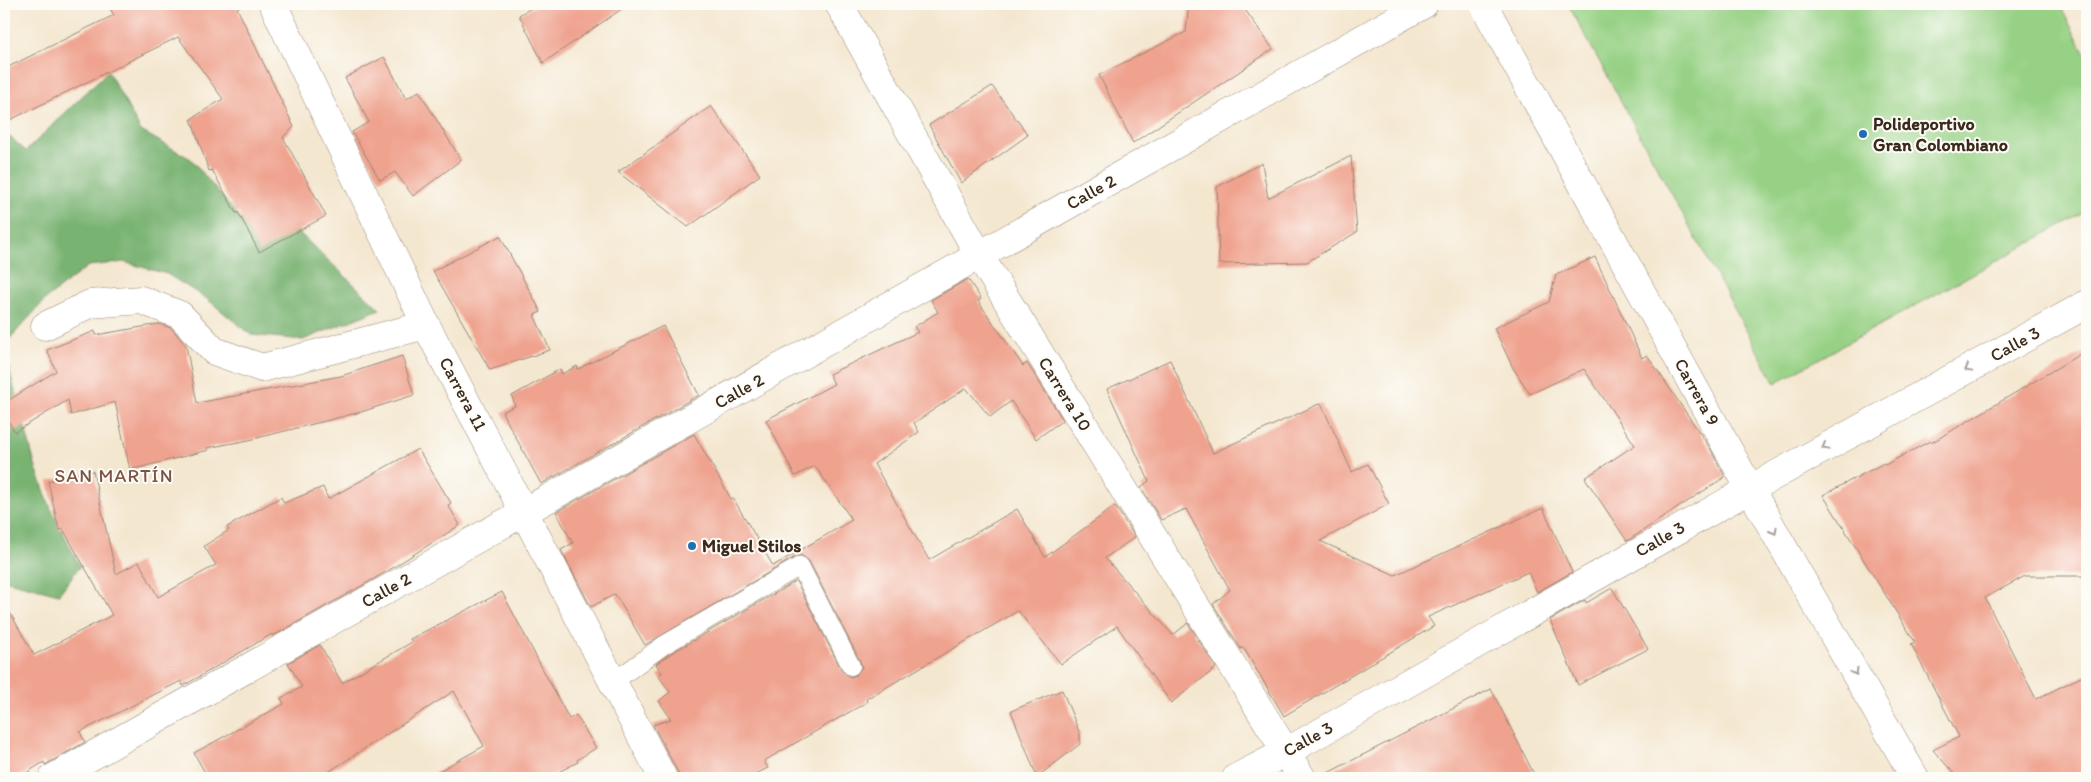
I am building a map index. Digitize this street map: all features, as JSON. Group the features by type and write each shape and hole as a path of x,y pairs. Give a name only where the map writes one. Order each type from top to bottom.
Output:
{"street":[{"name":"Carrera 11","path":"273,4 426,325 663,778"},
{"name":"Carrera 10","path":"839,4 978,255 1302,778"},
{"name":"Calle 2","path":"53,778 1424,4"},
{"name":"Carrera 9","path":"1483,4 1750,489 1916,778"},
{"path":"44,326 90,304 141,300 180,315 214,351 262,368 426,325"},
{"name":"Calle 3","path":"1236,778 1286,752 1750,489 2087,304"}],"lane":[{"path":"613,682 664,645 800,566 852,666"}],"green space":[{"name":"Polideportivo Gran Colombiano","path":"1568,4 2059,4 2087,57 2087,211 1775,383"},
{"path":"108,71 141,131 191,159 241,220 297,231 380,309 303,340 251,335 207,299 167,274 124,262 88,266 46,299 4,345 4,132 26,151"},
{"path":"4,350 35,465 51,509 80,566 59,594 4,580"}],"building":[{"path":"107,4 245,4 237,8 294,127 283,137 326,216 259,252 238,212 236,213 212,170 209,171 191,119 223,99 178,37 4,123 4,69 114,15"},
{"path":"539,4 629,4 543,63 519,15"},
{"path":"1189,4 1241,4 1273,49 1133,143 1099,75 1186,32"},
{"path":"384,57 406,99 419,91 461,160 413,196 395,172 380,180 352,132 369,122 345,78"},
{"path":"992,86 1028,135 961,183 929,125"},
{"path":"711,106 760,175 688,227 618,172"},
{"path":"1351,156 1357,232 1307,262 1219,264 1217,187 1262,163 1268,198"},
{"path":"500,236 541,312 534,315 550,350 490,370 433,271"},
{"path":"1595,257 1642,358 1647,355 1710,448 1725,477 1627,541 1585,478 1635,445 1584,369 1530,394 1513,368 1494,328 1549,302 1556,275"},
{"path":"968,279 981,299 978,301 1023,366 1027,363 1063,420 1036,439 1011,401 990,417 966,388 914,423 919,432 874,464 929,560 1017,509 1045,557 1115,506 1135,537 1105,558 1173,635 1188,623 1216,668 1171,703 1117,626 1061,664 1018,611 866,699 867,702 764,761 768,768 747,778 681,778 653,725 671,719 659,701 670,692 658,675 662,673 656,664 670,654 796,581 842,671 850,677 856,675 862,667 860,661 809,561 801,555 645,645 615,594 591,607 561,550 573,543 556,512 694,434 731,499 733,498 773,566 852,520 815,466 795,476 766,420 834,384 829,374 918,332 914,327 938,312 931,300"},
{"path":"159,324 171,328 186,345 197,403 341,376 402,356 414,395 361,412 249,440 207,448 209,450 130,470 115,402 71,415 68,400 15,432 4,414 4,403 56,371 47,350 95,331 96,335"},
{"path":"663,326 699,395 541,484 502,412 515,406 512,396 560,369 562,374 577,366 578,369"},
{"path":"2087,350 2087,576 2025,576 1985,598 2036,699 2087,674 2087,778 1958,778 1933,750 1959,737 1911,644 1915,642 1823,495 1884,463 1885,465 1930,441 1931,443"},
{"path":"1170,360 1213,453 1321,403 1352,472 1368,464 1389,504 1320,541 1395,575 1543,508 1572,572 1537,592 1528,572 1428,617 1434,626 1284,716 1243,647 1241,649 1213,604 1230,590 1186,509 1161,520 1141,487 1149,481 1107,389"},
{"path":"418,449 451,503 448,505 460,525 386,572 273,636 272,634 183,686 181,681 80,732 85,742 45,765 44,762 18,778 4,778 4,602 34,655 112,615 63,529 59,530 48,481 93,471 116,574 139,562 158,597 216,565 204,546 229,530 227,527 281,497 284,503 323,487 328,499"},
{"path":"1612,588 1648,649 1578,685 1550,620 1585,600 1586,603"},
{"path":"502,592 569,719 576,715 596,748 577,760 578,762 547,778 426,778 484,746 454,691 319,778 208,778 194,753 284,704 281,698 302,687 288,663 320,645 342,683 412,642 410,639"},
{"path":"1491,689 1536,778 1318,778"},
{"path":"1062,690 1080,734 1080,744 1037,777 1011,711"}],"place":[{"name":"Polideportivo Gran Colombiano","path":"1863,134"},
{"name":"Miguel Stilos","path":"692,546"}],"district":[{"name":"SAN MARTÍN","path":"114,475"}]}
